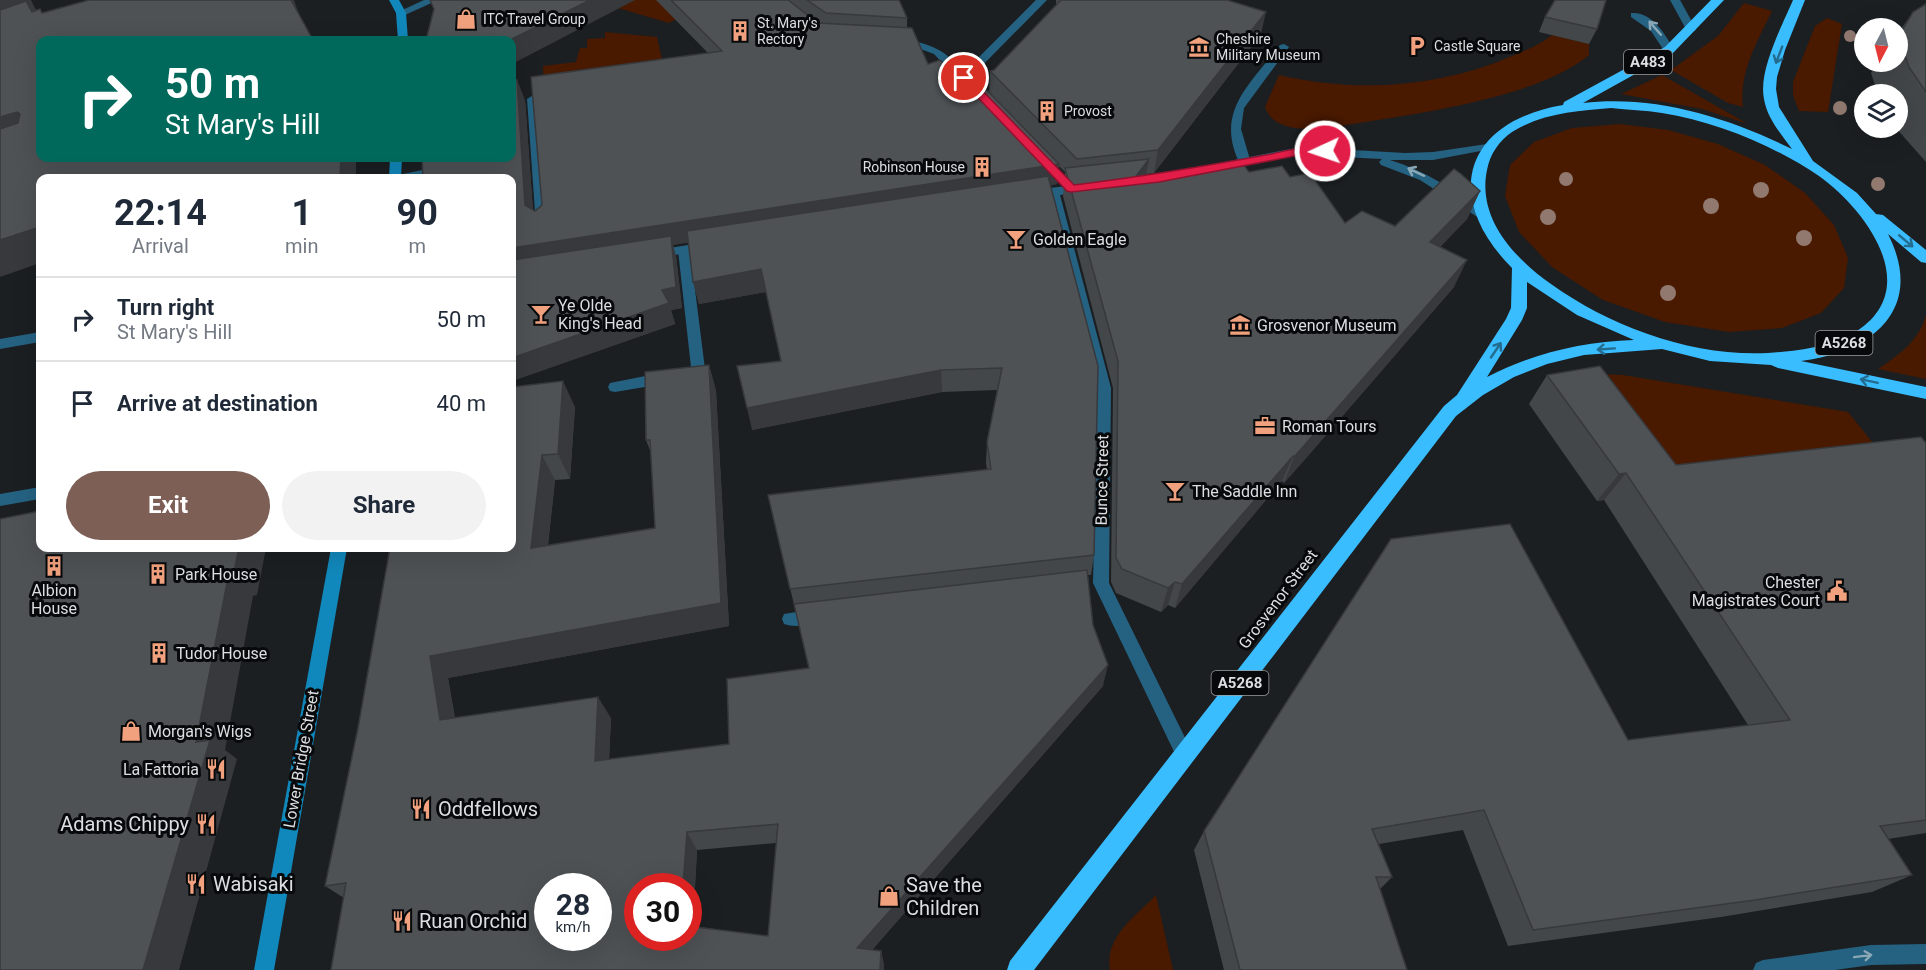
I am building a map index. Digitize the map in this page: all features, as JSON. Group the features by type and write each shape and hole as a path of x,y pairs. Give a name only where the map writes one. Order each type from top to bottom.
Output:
{"highway":[{"name":"A483","path":"1565,108 1669,50 1718,0"},
{"path":"1798,0 1770,78 1769,97 1787,133 1814,166"},
{"name":"A5268","path":"1926,258 1814,166 1767,141 1715,121 1662,109 1611,104 1565,108 1533,116 1507,129 1487,147 1476,179 1482,216 1497,242 1520,267 1560,297 1608,324 1664,344 1714,355 1764,359 1926,393"},
{"name":"A5268","path":"1764,359 1822,352 1865,334 1890,305 1896,271 1882,234 1853,198"},
{"name":"Grosvenor Street","path":"1019,970 1443,420 1464,399 1514,320 1519,308 1520,267"},
{"name":"Grosvenor Street","path":"1464,399 1525,366 1575,351 1664,344"}],"street":[{"path":"394,0 401,13 400,36"},
{"path":"401,13 433,0"},
{"path":"964,78 1042,0"},
{"path":"1675,0 1691,28"},
{"path":"1635,15 1647,19 1660,34 1669,50"},
{"path":"889,42 922,44 936,49 990,107"},
{"path":"1245,163 1235,129 1239,108 1284,47"},
{"path":"532,99 542,226"},
{"path":"1115,184 1159,179 1300,151 1433,156 1487,147"},
{"path":"1350,153 1407,168 1430,179 1482,216"},
{"path":"422,174 432,172"},
{"path":"1019,196 1053,191 1067,185 1093,186"},
{"name":"Bunce Street","path":"1053,191 1104,388 1096,584 1185,756"},
{"path":"649,255 718,244"},
{"path":"615,387 692,374 698,369 684,250"},
{"path":"0,344 36,338"},
{"path":"0,500 36,494"},
{"name":"Lower Bridge Street","path":"264,970 338,552"},
{"path":"790,619 836,614"},
{"path":"1763,970 1871,955 1926,954"}],"shaded area":[{"path":"634,0 714,0 669,23 618,8"},
{"path":"1744,3 1772,11 1746,69 1742,94 1743,107 1728,103 1671,70 1718,36"},
{"path":"1827,18 1842,24 1828,112 1799,111 1793,95 1793,82 1815,26"},
{"path":"605,32 657,37 665,73 544,94 543,66 576,62 580,48 587,48 587,39 605,38"},
{"path":"1552,35 1589,44 1589,55 1564,71 1534,85 1499,96 1462,105 1322,129 1297,128 1281,124 1269,115 1265,107 1279,75 1337,84 1397,84 1426,81 1484,67 1533,47"},
{"path":"1662,75 1748,124 1702,109 1621,94"},
{"path":"1620,124 1668,130 1718,144 1765,165 1805,193 1834,225 1848,258 1844,288 1821,313 1782,328 1729,332 1665,322 1603,300 1552,267 1519,232 1505,196 1510,165 1534,142 1572,128"},
{"path":"1926,315 1926,379 1878,369 1914,340"},
{"path":"1601,374 1623,375 1848,412 1890,464 1665,494"},
{"path":"1156,895 1173,970 1110,970 1109,958 1117,937 1131,919"}],"building":[{"path":"89,0 291,0 311,36 36,36 36,162 341,162 340,174 36,174 36,228 0,240 0,129 18,123 20,114 17,112 0,117 0,10 26,1 32,12 40,9 42,13"},
{"path":"430,0 590,0 516,37 427,36 434,9"},
{"path":"671,0 788,0 818,23 912,28 928,64 940,60 960,82 975,78 1059,164 516,247 516,174 423,174 422,162 516,162 517,80 525,205 535,211 542,205 531,77 722,51"},
{"path":"807,0 899,0 907,18 826,13"},
{"path":"1061,0 1227,0 1266,12 1158,150 1077,159 990,71 994,70"},
{"path":"1555,0 1606,0 1597,29 1545,17"},
{"path":"1926,4 1926,92 1908,64 1908,20 1913,12"},
{"path":"1149,159 1131,183 1243,164 1249,172 1282,166 1290,177 1310,173 1345,223 1362,211 1395,226 1454,169 1480,191 1430,242 1467,260 1182,584 1175,582 1168,588 1122,569 1116,558 1118,361 1065,168"},
{"path":"1048,176 1098,366 1094,555 790,589 768,495 991,469 987,442 1002,368 941,370 747,408 737,366 781,361 761,269 693,282 687,231"},
{"path":"671,236 676,287 662,290 669,303 516,357 516,259"},
{"path":"709,365 721,603 430,656 440,720 598,697 595,761 729,744 727,679 809,668 794,604 1087,570 1093,625 1108,665 857,948 881,951 880,970 331,970 346,883 325,886 358,728 389,552 516,552 516,387 563,381 558,454 542,455 531,548 655,528 650,440 646,440 645,372"},
{"path":"1600,366 1676,465 1921,437 1926,443 1926,820 1880,826 1912,875 1755,900 1533,930 1484,810 1372,829 1392,877 1376,877 1407,970 1240,970 1204,831 1391,539 1510,524 1628,740 1790,720 1626,473 1619,474 1547,375"},
{"path":"36,512 36,552 238,552 234,572 229,573 196,742 210,740 143,970 0,970 0,519"}],"place":[{"name":"ITC Travel Group","path":"466,19"},
{"name":"St. Mary's Rectory","path":"740,31"},
{"name":"Castle Square","path":"1417,46"},
{"name":"Cheshire Military Museum","path":"1199,47"},
{"name":"Provost","path":"1047,111"},
{"name":"Robinson House","path":"982,167"},
{"name":"Golden Eagle","path":"1016,239"},
{"name":"Ye Olde King's Head","path":"541,314"},
{"name":"Grosvenor Museum","path":"1240,325"},
{"name":"Roman Tours","path":"1265,426"},
{"name":"The Saddle Inn","path":"1175,491"},
{"name":"Albion House","path":"54,566"},
{"name":"Park House","path":"158,574"},
{"name":"Chester Magistrates Court","path":"1837,591"},
{"name":"Tudor House","path":"159,653"},
{"name":"Morgan's Wigs","path":"131,731"},
{"name":"La Fattoria","path":"216,769"},
{"name":"Oddfellows","path":"421,809"},
{"name":"Adams Chippy","path":"206,824"},
{"name":"Wabisaki","path":"196,884"},
{"name":"Save the Children","path":"889,896"},
{"name":"Ruan Orchid","path":"402,921"}],"route":[{"path":"964,78 1071,189 1159,179 1300,151 1325,151"}]}
